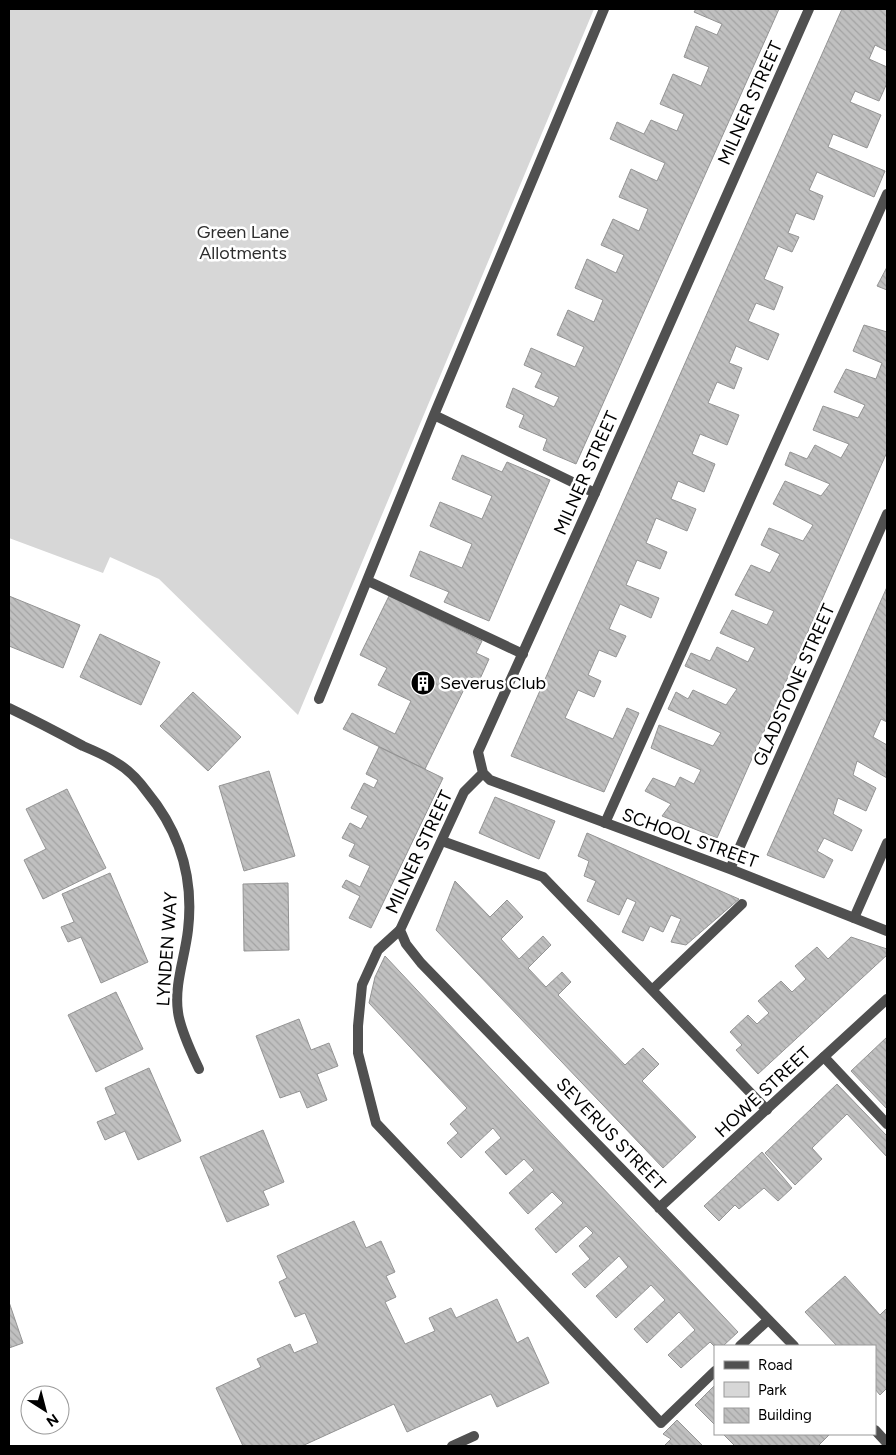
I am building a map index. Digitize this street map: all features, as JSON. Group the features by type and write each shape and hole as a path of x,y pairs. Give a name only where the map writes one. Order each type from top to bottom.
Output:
{"street":[{"path":"319,700 434,415 604,9"},
{"name":"MILNER STREET","path":"406,944 400,930 464,792 483,773 478,752 596,493 809,9"},
{"path":"605,823 887,194"},
{"path":"434,415 596,493"},
{"name":"GLADSTONE STREET","path":"730,869 887,514"},
{"path":"368,581 523,654"},
{"name":"LYNDEN WAY","path":"9,708 118,763 139,781 160,808 176,836 186,868 190,898 188,930 177,996 178,1013 189,1048 199,1069"},
{"name":"SCHOOL STREET","path":"483,773 490,780 730,869 887,931"},
{"path":"442,841 543,877 767,1110"},
{"path":"854,918 887,843"},
{"path":"652,990 742,904"},
{"path":"400,930 378,950 362,985 358,1026 358,1052 376,1123 661,1423 714,1372"},
{"name":"SEVERUS STREET","path":"406,944 421,963 793,1345"},
{"name":"HOWE STREET","path":"660,1208 887,998"},
{"path":"824,1057 887,1124"},
{"path":"741,1345 768,1320"},
{"path":"876,1431 887,1443"},
{"path":"452,1446 474,1436"}],"green space":[{"name":"Green Lane Allotments","path":"9,9 594,9 298,715 159,579 110,557 103,573 9,538"}],"building":[{"path":"696,9 779,9 576,464 543,450 547,439 519,427 524,415 506,407 513,388 554,407 559,397 535,387 542,373 524,365 531,348 575,367 584,347 557,335 568,310 594,322 603,300 575,288 587,259 616,273 624,255 601,245 613,219 639,231 648,209 619,197 631,169 657,181 665,163 610,139 617,122 644,134 651,120 677,131 684,114 660,104 673,74 701,86 709,67 684,57 696,26 717,35 722,24 694,12"},
{"path":"842,9 887,9 887,51 875,45 869,59 887,67 887,83 879,101 855,91 850,102 881,115 867,148 833,134 828,147 885,171 874,197 817,172 809,190 823,196 814,220 796,213 788,233 799,237 792,252 778,246 764,279 783,287 774,310 756,303 748,321 779,334 768,360 736,346 729,363 742,368 734,389 717,382 708,403 739,415 727,445 700,434 692,454 715,464 704,492 678,481 671,499 696,509 687,531 656,518 646,543 667,552 660,569 637,560 626,585 659,598 651,618 620,604 609,629 626,636 616,657 599,650 588,675 601,681 594,697 578,690 565,718 613,739 627,708 639,713 604,792 511,756"},
{"path":"887,267 887,290 877,286"},
{"path":"864,325 887,332 887,452 717,838 662,816 671,804 645,791 653,778 675,787 680,777 694,784 701,770 651,748 659,725 713,746 721,733 668,709 676,692 688,699 693,690 726,705 737,689 685,666 691,653 710,661 717,647 748,662 755,648 720,633 732,610 767,625 774,611 735,595 751,565 770,573 780,554 761,545 769,528 803,541 813,525 773,504 785,481 821,496 830,484 785,465 790,452 807,459 815,445 841,458 849,444 813,430 823,406 858,418 865,405 834,392 846,369 876,379 882,363 853,351"},
{"path":"462,455 502,472 507,462 550,480 489,621 444,602 449,592 410,576 420,551 462,568 472,544 430,526 440,502 482,519 492,496 452,479"},
{"path":"887,587 887,722 881,719 873,737 887,745 887,778 857,761 853,775 876,788 866,811 838,798 833,814 862,830 852,851 824,838 817,851 833,860 824,878 767,855"},
{"path":"9,596 80,625 63,668 9,646"},
{"name":"Severus Club","path":"389,596 482,641 476,653 489,659 479,681 470,677 425,769 343,729 352,713 395,734 411,701 378,685 387,668 360,655"},
{"path":"100,634 160,662 141,705 80,677"},
{"path":"193,692 241,737 208,771 160,726"},
{"path":"379,747 443,778 371,928 349,918 360,896 342,887 346,880 360,887 370,866 349,856 355,844 342,838 350,823 361,829 368,816 351,808 364,783 374,788 378,780 366,774"},
{"path":"269,771 295,856 244,871 219,786"},
{"path":"67,789 106,868 43,899 24,860 46,849 26,809"},
{"path":"495,797 555,821 539,859 479,833"},
{"path":"587,833 739,899 686,945 671,942 681,919 671,915 663,932 650,926 643,941 622,932 636,902 627,898 619,915 587,901 596,881 584,876 589,861 578,856"},
{"path":"110,873 148,962 101,983 81,937 68,942 61,927 74,922 62,894"},
{"path":"455,881 490,917 507,900 523,917 501,939 519,959 543,936 551,945 528,968 546,987 562,972 571,982 558,995 625,1065 643,1048 659,1064 642,1081 696,1137 663,1168 436,930"},
{"path":"288,883 289,950 244,951 243,884"},
{"path":"851,937 887,949 887,955 758,1074 736,1050 742,1045 730,1032 748,1015 757,1024 769,1013 758,1001 781,981 792,992 806,979 795,966 817,947 828,959"},
{"path":"385,956 738,1332 724,1345 714,1346 710,1342 681,1368 668,1355 695,1330 679,1312 647,1343 634,1329 665,1300 651,1285 616,1318 596,1296 628,1267 619,1256 585,1288 572,1274 590,1259 579,1246 593,1233 586,1226 556,1253 535,1229 563,1203 552,1192 528,1214 509,1193 534,1170 524,1159 506,1175 485,1152 501,1138 493,1128 461,1158 447,1143 458,1133 450,1124 467,1108 369,1003 375,977"},
{"path":"116,992 143,1049 96,1072 68,1015"},
{"path":"299,1019 311,1050 329,1043 338,1066 317,1074 327,1100 307,1108 300,1091 280,1098 256,1036"},
{"path":"887,1037 887,1109 851,1071"},
{"path":"149,1068 181,1141 138,1160 125,1131 105,1140 97,1122 116,1114 105,1088"},
{"path":"837,1084 887,1136 887,1157 847,1114 812,1148 822,1159 795,1185 765,1153"},
{"path":"263,1130 284,1182 263,1191 269,1205 227,1222 200,1157"},
{"path":"762,1152 792,1188 778,1201 764,1188 739,1209 735,1205 719,1221 704,1206"},
{"path":"354,1221 366,1248 381,1241 395,1272 386,1276 396,1297 385,1302 405,1344 435,1331 429,1318 451,1308 456,1318 497,1299 517,1343 528,1337 549,1383 497,1407 491,1394 407,1432 394,1404 302,1446 243,1446 216,1388 261,1367 257,1359 290,1344 294,1353 318,1343 305,1313 295,1317 279,1282 287,1278 277,1256"},
{"path":"845,1276 880,1315 887,1308 887,1388 880,1395 876,1390 876,1345 836,1345 805,1312"},
{"path":"9,1302 23,1343 9,1348"},
{"path":"714,1386 714,1424 695,1405"},
{"path":"677,1420 703,1446 664,1446 671,1439 663,1434"},
{"path":"724,1435 829,1435 818,1446 735,1446"}],"place":[{"name":"Severus Club","path":"423,683"}]}
